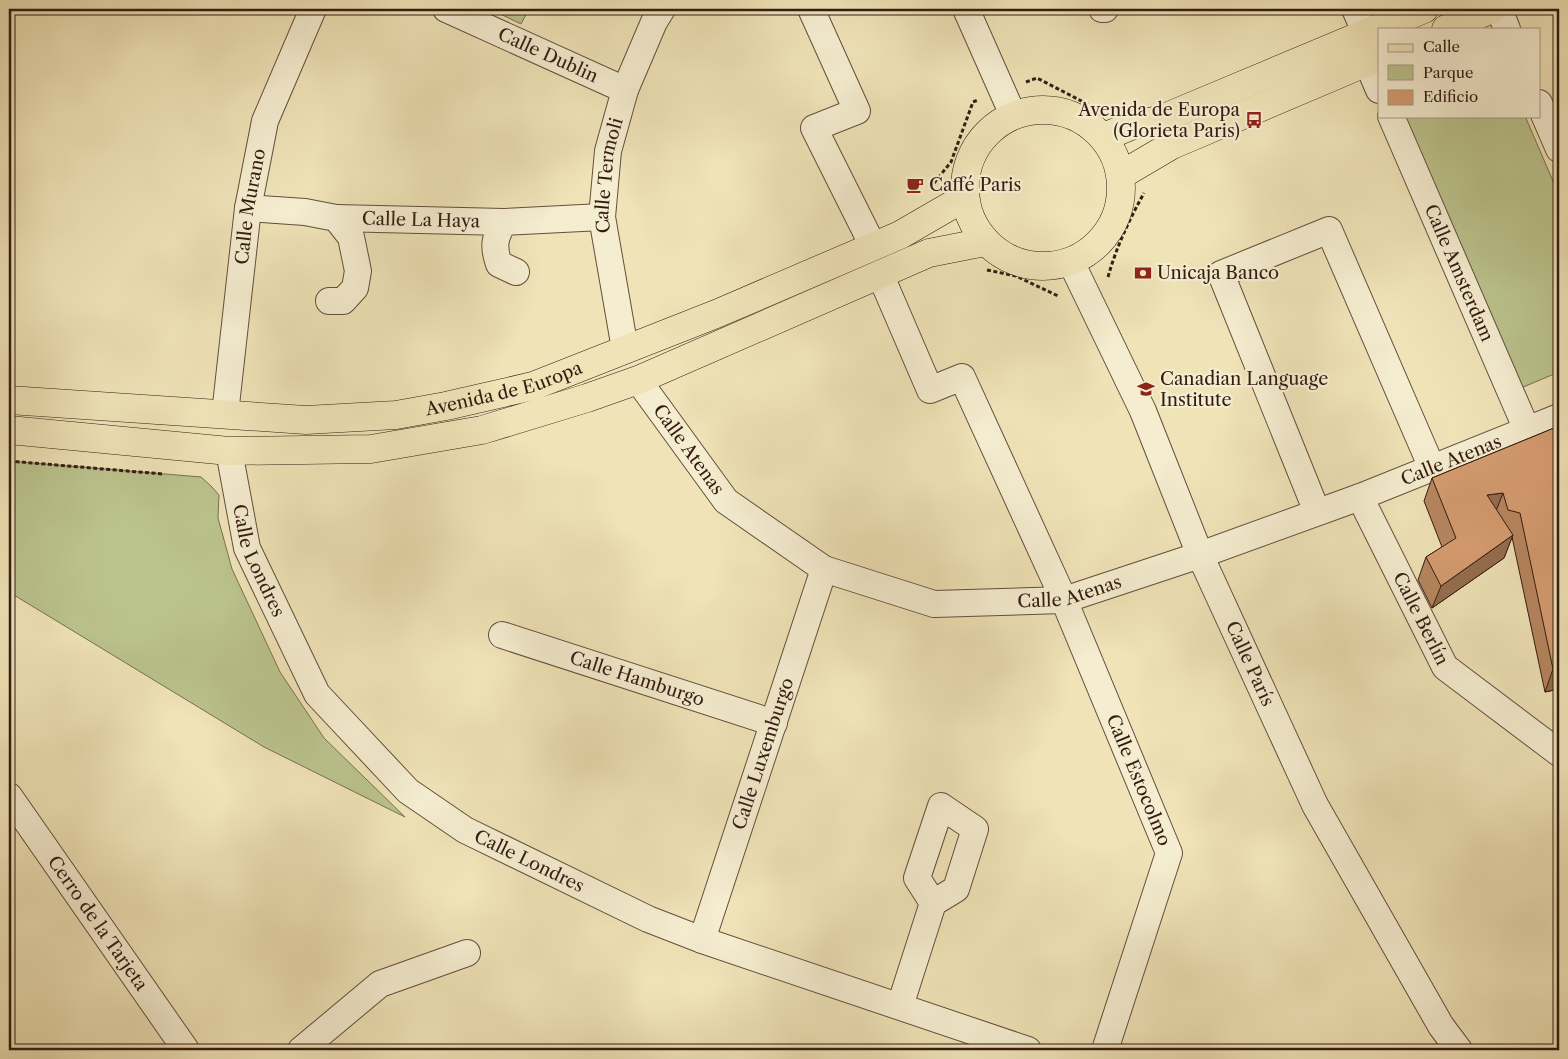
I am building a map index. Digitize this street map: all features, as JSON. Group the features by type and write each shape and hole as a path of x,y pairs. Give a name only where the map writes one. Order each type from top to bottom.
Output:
{"main road":[{"path":"1380,28 1424,9"},
{"path":"1448,28 1492,9"},
{"path":"1104,137 1133,125 1159,120 1378,29"},
{"path":"1121,175 1172,145 1373,60"},
{"path":"1037,109 1062,111 1085,121 1104,137 1115,155 1121,175 1121,202 1112,228 1095,248 1071,262 1048,267 1025,266 1003,257 985,242 964,198 966,173 974,148 991,129 1013,115 1037,109"},
{"name":"Avenida de Europa","path":"9,400 306,420 396,415 446,406 534,386 716,314 900,235 964,198"},
{"path":"9,430 229,451 371,449 482,430 587,398 638,380 929,253 985,242"}],"street":[{"name":"Calle Murano","path":"225,414 248,208 265,122 313,9"},
{"name":"Calle Dublin","path":"446,9 625,90"},
{"name":"Calle Termoli","path":"625,349 602,217 608,151 625,90 654,22 662,9"},
{"path":"811,9 857,111 814,128 873,246"},
{"path":"966,9 1013,115"},
{"path":"1355,9 1366,34"},
{"path":"1499,9 1507,28"},
{"path":"1373,60 1378,85"},
{"path":"1540,105 1559,149"},
{"name":"Calle Amsterdam","path":"1391,118 1527,430"},
{"name":"Calle La Haya","path":"248,208 305,212 336,218 504,222 602,217"},
{"name":"Calle La Haya","path":"329,301 344,301 356,288 358,271 351,237 336,218"},
{"name":"Calle La Haya","path":"504,222 497,233 494,251 499,264 516,272"},
{"path":"1317,512 1221,274 1329,230 1432,468"},
{"name":"Calle París","path":"1071,262 1143,412 1200,555 1314,805 1441,1026 1459,1050"},
{"name":"Calle Estocolmo","path":"880,274 930,390 962,377 1064,600 1169,853 1105,1050"},
{"name":"Calle Atenas","path":"638,380 726,501 824,569 934,604 1064,600 1200,555 1360,497 1559,418"},
{"name":"Calle Londres","path":"229,451 247,548 317,694 408,791 465,830 648,920 1028,1050"},
{"name":"Calle Berlín","path":"1360,497 1445,667 1559,753"},
{"name":"Calle Luxemburgo","path":"702,940 824,569"},
{"name":"Calle Hamburgo","path":"502,635 774,724"},
{"name":"Cerro de la Tarjeta","path":"9,796 186,1050"},
{"path":"900,1006 933,903"},
{"path":"302,1050 380,984 467,953"}],"path":[{"path":"9,461 172,475"}],"green space":[{"path":"490,9 529,9 521,24"},
{"path":"1406,118 1526,118 1559,195 1559,372 1521,388"},
{"path":"9,461 201,477 219,495 218,518 232,569 280,672 324,738 405,817 264,747 9,592"}],"building":[{"path":"1559,426 1559,668 1553,669 1520,513 1508,510 1503,493 1487,495 1513,535 1441,586 1426,557 1456,538 1432,478"}],"place":[{"name":"Avenida de Europa (Glorieta Paris)","path":"1254,120"},
{"name":"Caffé Paris","path":"915,185"},
{"name":"Unicaja Banco","path":"1143,273"},
{"name":"Canadian Language Institute","path":"1146,389"}]}
